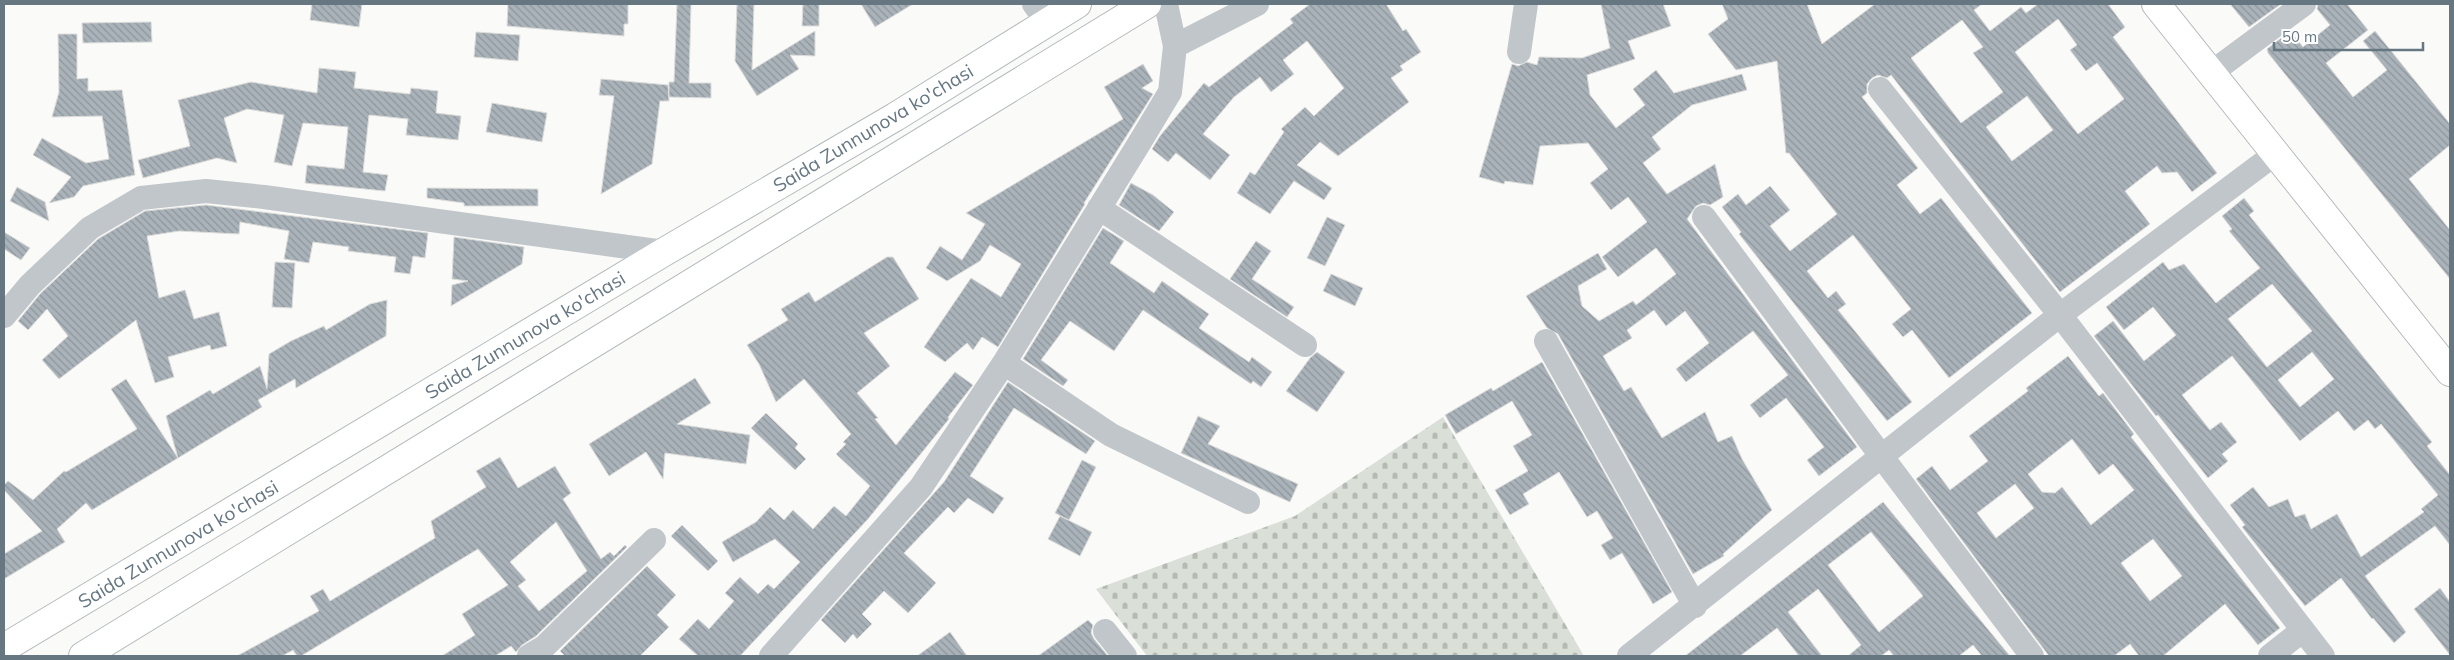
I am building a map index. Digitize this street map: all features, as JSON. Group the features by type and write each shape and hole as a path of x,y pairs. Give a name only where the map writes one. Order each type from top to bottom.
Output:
{"main road":[{"name":"Saida Zunnunova ko'chasi","path":"8,640 895,116 1040,13 1077,4"},
{"name":"Saida Zunnunova ko'chasi","path":"83,656 1147,4"},
{"path":"2156,4 2450,372"},
{"path":"895,116 914,148"}],"street":[{"path":"771,656 921,487 1004,363 1100,208 1170,92 1175,46 1166,4"},
{"path":"1175,46 1257,4"},
{"path":"1519,52 1526,4"},
{"path":"2211,73 2304,4"},
{"path":"1880,90 2060,315 2324,656"},
{"path":"1629,656 1695,606 2060,315 2275,154"},
{"path":"4,316 30,285 90,228 141,198 206,191 264,196 664,252"},
{"path":"1100,208 1305,345"},
{"path":"1704,216 2032,656"},
{"path":"1546,340 1695,606"},
{"path":"1004,363 1111,435 1248,502"},
{"path":"542,653 654,540"},
{"path":"2270,656 2303,630"},
{"path":"1105,631 1124,656"}],"green space":[{"path":"1443,417 1584,656 1147,656 1096,589 1295,516"}],"building":[{"path":"312,4 362,4 359,27 310,20"},
{"path":"508,4 628,4 628,24 624,24 624,36 507,26"},
{"path":"677,4 691,4 689,83 711,83 711,98 669,97 669,82 674,82"},
{"path":"737,4 754,4 752,70 815,31 815,56 790,55 799,69 757,96 735,61"},
{"path":"803,4 819,4 819,26 802,26"},
{"path":"861,4 913,4 875,27"},
{"path":"1310,4 1386,4 1403,31 1406,29 1421,52 1400,66 1403,70 1391,78 1409,102 1338,156 1320,142 1297,165 1332,188 1324,200 1294,181 1270,214 1237,193 1250,172 1255,175 1284,132 1281,129 1305,107 1314,116 1344,88 1307,41 1283,60 1294,74 1271,92 1260,77 1234,97 1203,134 1230,155 1210,180 1176,153 1168,162 1152,149 1160,136 1204,83 1209,87 1293,23 1290,19"},
{"path":"1601,4 1663,4 1671,26 1628,41 1635,59 1587,75 1590,95 1616,128 1645,105 1633,89 1656,70 1674,93 1742,74 1747,90 1692,105 1652,137 1661,149 1643,163 1667,194 1715,164 1723,197 1710,205 1703,203 1696,206 1687,219 1857,447 1819,476 1807,460 1824,447 1786,398 1760,418 1750,405 1788,375 1753,331 1686,382 1676,369 1709,343 1685,311 1666,326 1654,310 1627,330 1632,338 1603,356 1624,391 1631,387 1662,438 1705,412 1718,442 1732,436 1742,459 1772,510 1723,554 1724,556 1693,574 1558,334 1547,328 1526,296 1598,253 1607,269 1578,286 1582,306 1599,321 1633,301 1636,305 1676,274 1656,248 1618,277 1602,257 1647,222 1628,197 1611,210 1590,183 1608,169 1588,143 1540,146 1533,185 1505,181 1504,184 1479,177 1512,64 1518,66 1527,62 1537,65 1539,57 1582,58 1610,48"},
{"path":"1722,4 1807,4 1822,44 1875,4 1982,4 1974,10 1990,31 2021,7 2026,13 2038,4 2108,4 2125,27 2113,37 2217,173 2192,192 2177,172 2162,173 2157,166 2125,191 2150,224 2060,292 1891,75 1887,78 1878,75 1872,78 1867,84 1867,93 1862,97 1918,168 1897,185 1920,214 1941,198 2032,313 1949,378 1912,330 1903,337 1892,324 1911,309 1853,235 1807,271 1828,298 1836,291 1846,304 1838,310 1912,402 1887,421 1739,234 1741,232 1722,207 1738,194 1746,205 1770,186 1790,210 1770,226 1790,251 1837,214 1789,153 1786,153 1777,61 1736,70 1708,34 1728,19","holes":["2058,19 2077,45 2070,50 2086,71 2097,63 2124,99 2078,134 2015,52","1962,20 1983,47 1973,53 2003,92 1961,123 1911,58","2027,96 2053,130 2012,161 1986,127"]},
{"path":"2230,4 2281,4 2249,27"},
{"path":"2318,4 2347,4 2368,30 2326,63 2353,97 2387,70 2363,41 2375,31 2450,124 2450,145 2409,179 2450,230 2450,279 2268,53 2267,49 2290,31 2303,47 2330,25 2317,9"},
{"path":"151,22 152,42 83,43 82,23"},
{"path":"476,32 520,35 518,61 474,57"},
{"path":"58,34 77,34 77,79 88,78 88,91 122,90 135,175 83,186 74,197 49,203 71,177 33,155 42,138 86,163 109,159 102,116 52,117 59,92"},
{"path":"1143,64 1153,81 1142,88 1153,94 1084,203 998,347 982,337 973,350 967,343 945,362 924,347 971,278 1001,297 1021,264 990,245 980,261 947,281 926,268 940,246 962,260 985,224 966,213 1123,119 1104,87"},
{"path":"319,68 356,72 354,88 410,94 411,88 438,91 436,113 461,116 458,140 406,135 408,119 369,115 363,172 388,175 385,191 305,183 307,165 344,169 348,127 303,123 292,166 274,162 284,115 247,109 224,118 237,163 217,158 143,178 138,160 190,146 178,100 251,82 317,93"},
{"path":"601,79 668,85 669,101 660,101 652,164 601,194 614,96 599,95"},
{"path":"492,103 547,113 542,142 486,132"},
{"path":"1131,183 1153,195 1174,212 1159,231 1119,205"},
{"path":"17,187 45,202 49,221 10,201"},
{"path":"427,188 538,189 538,206 464,206 464,203 427,198"},
{"path":"2244,198 2254,211 2249,215 2432,442 2427,446 2450,475 2450,545 2435,526 2365,576 2406,632 2394,643 2372,619 2341,578 2305,606 2242,527 2245,525 2230,505 2253,487 2269,507 2288,499 2295,517 2305,514 2311,529 2337,514 2361,557 2424,512 2421,509 2438,495 2381,424 2375,429 2368,420 2354,431 2338,411 2300,441 2232,356 2182,395 2210,430 2221,422 2237,442 2222,454 2228,461 2208,478 2158,415 2156,416 2094,336 2113,321 2144,361 2176,335 2153,307 2124,330 2106,307 2163,262 2169,270 2184,264 2216,303 2260,268 2229,231 2232,229 2222,216","holes":["2272,284 2312,331 2267,367 2228,319","2312,352 2334,379 2300,407 2278,380"]},
{"path":"206,205 428,233 425,258 413,256 410,274 394,272 396,257 348,251 349,247 313,242 309,263 284,259 289,231 240,222 239,234 179,231 147,236 159,298 185,290 194,319 219,312 227,346 211,350 210,345 168,357 174,377 155,383 136,320 59,379 42,360 68,336 47,309 28,330 18,321 40,294 98,239 145,211"},
{"path":"1327,217 1345,225 1325,266 1307,258"},
{"path":"1103,228 1124,241 1110,263 1154,293 1162,281 1209,314 1199,328 1249,362 1252,357 1272,372 1261,387 1253,381 1251,384 1143,310 1114,351 1070,321 1041,360 1068,380 1063,386 1023,359"},
{"path":"4,232 30,248 21,260 4,249"},
{"path":"454,237 524,247 522,264 451,306 452,285 468,281 452,279"},
{"path":"1256,241 1271,251 1252,279 1294,307 1287,317 1230,279"},
{"path":"887,257 893,257 919,299 864,333 890,366 857,393 878,418 875,419 896,445 955,372 973,385 948,417 949,419 868,519 740,656 698,656 679,639 698,619 709,629 734,601 725,593 740,577 758,594 768,584 774,589 800,562 775,539 733,562 722,542 756,522 770,507 784,520 793,510 813,529 834,506 846,516 870,486 836,454 846,444 843,442 851,434 804,379 776,402 759,364 747,345 788,320 781,309 809,292 815,302"},
{"path":"275,262 295,263 292,308 272,307"},
{"path":"1331,274 1363,288 1355,306 1323,291"},
{"path":"387,300 386,336 296,388 295,379 258,400 262,407 178,458 166,416 210,390 213,394 260,366 267,389 269,354 291,341 324,326 326,330 370,304"},
{"path":"1317,352 1345,372 1317,412 1286,391 1310,358"},
{"path":"2068,356 2099,396 2103,393 2134,434 2131,437 2280,628 2258,645 2225,604 2163,656 2139,656 2130,644 2114,656 2049,656 1916,479 1932,466 1950,490 1988,461 1969,436 2028,391 2026,388","holes":["2072,439 2099,475 2113,464 2134,490 2091,525 2062,487 2055,493 2042,492 2028,474","2015,484 2034,508 1996,538 1977,513","2153,539 2182,576 2150,601 2121,563"]},
{"path":"1542,362 1672,592 1653,604 1622,553 1610,560 1601,545 1613,538 1597,511 1587,517 1559,472 1523,494 1529,504 1510,515 1495,490 1528,471 1513,446 1532,435 1512,401 1456,434 1445,415 1491,388 1493,391"},
{"path":"695,378 711,403 677,424 750,435 746,464 665,453 663,479 646,452 609,476 589,444"},
{"path":"126,379 178,458 92,510 86,503 57,529 65,542 4,579 4,554 42,531 4,490 4,485 8,481 33,500 64,471 66,472 137,429 111,389"},
{"path":"1008,382 1095,441 1086,454 1014,408 970,476 1004,498 993,514 968,498 954,513 948,507 904,553 936,583 908,613 884,591 862,614 872,624 857,639 853,634 845,643 821,620 944,482"},
{"path":"766,413 798,444 795,448 806,459 795,470 751,428"},
{"path":"1198,416 1220,426 1208,444 1298,484 1290,502 1181,453"},
{"path":"500,457 518,488 555,466 571,493 563,499 601,559 610,552 614,556 625,545 627,547 536,636 522,645 516,652 511,646 495,656 442,656 475,635 462,614 508,585 478,549 301,656 297,656 293,650 282,656 237,656 319,611 310,596 323,589 330,601 435,538 431,521 486,487 476,471","holes":["556,522 587,571 539,611 518,586 526,580 510,562"]},
{"path":"1082,460 1096,467 1069,520 1055,513"},
{"path":"1883,502 2010,656 1982,656 1973,645 1959,656 1894,656 1889,650 1881,656 1848,656 1861,645 1818,589 1788,612 1822,656 1799,656 1777,628 1740,656 1685,656","holes":["1871,532 1923,596 1879,632 1828,565"]},
{"path":"1060,516 1092,532 1080,556 1048,539"},
{"path":"682,525 718,561 708,571 671,536"},
{"path":"647,566 676,595 657,615 669,627 640,656 565,656 560,651"},
{"path":"2440,588 2450,602 2450,655 2414,609"},
{"path":"1088,620 1093,625 1091,633 1094,639 1108,656 1038,656"},
{"path":"950,632 967,656 917,656"}]}
